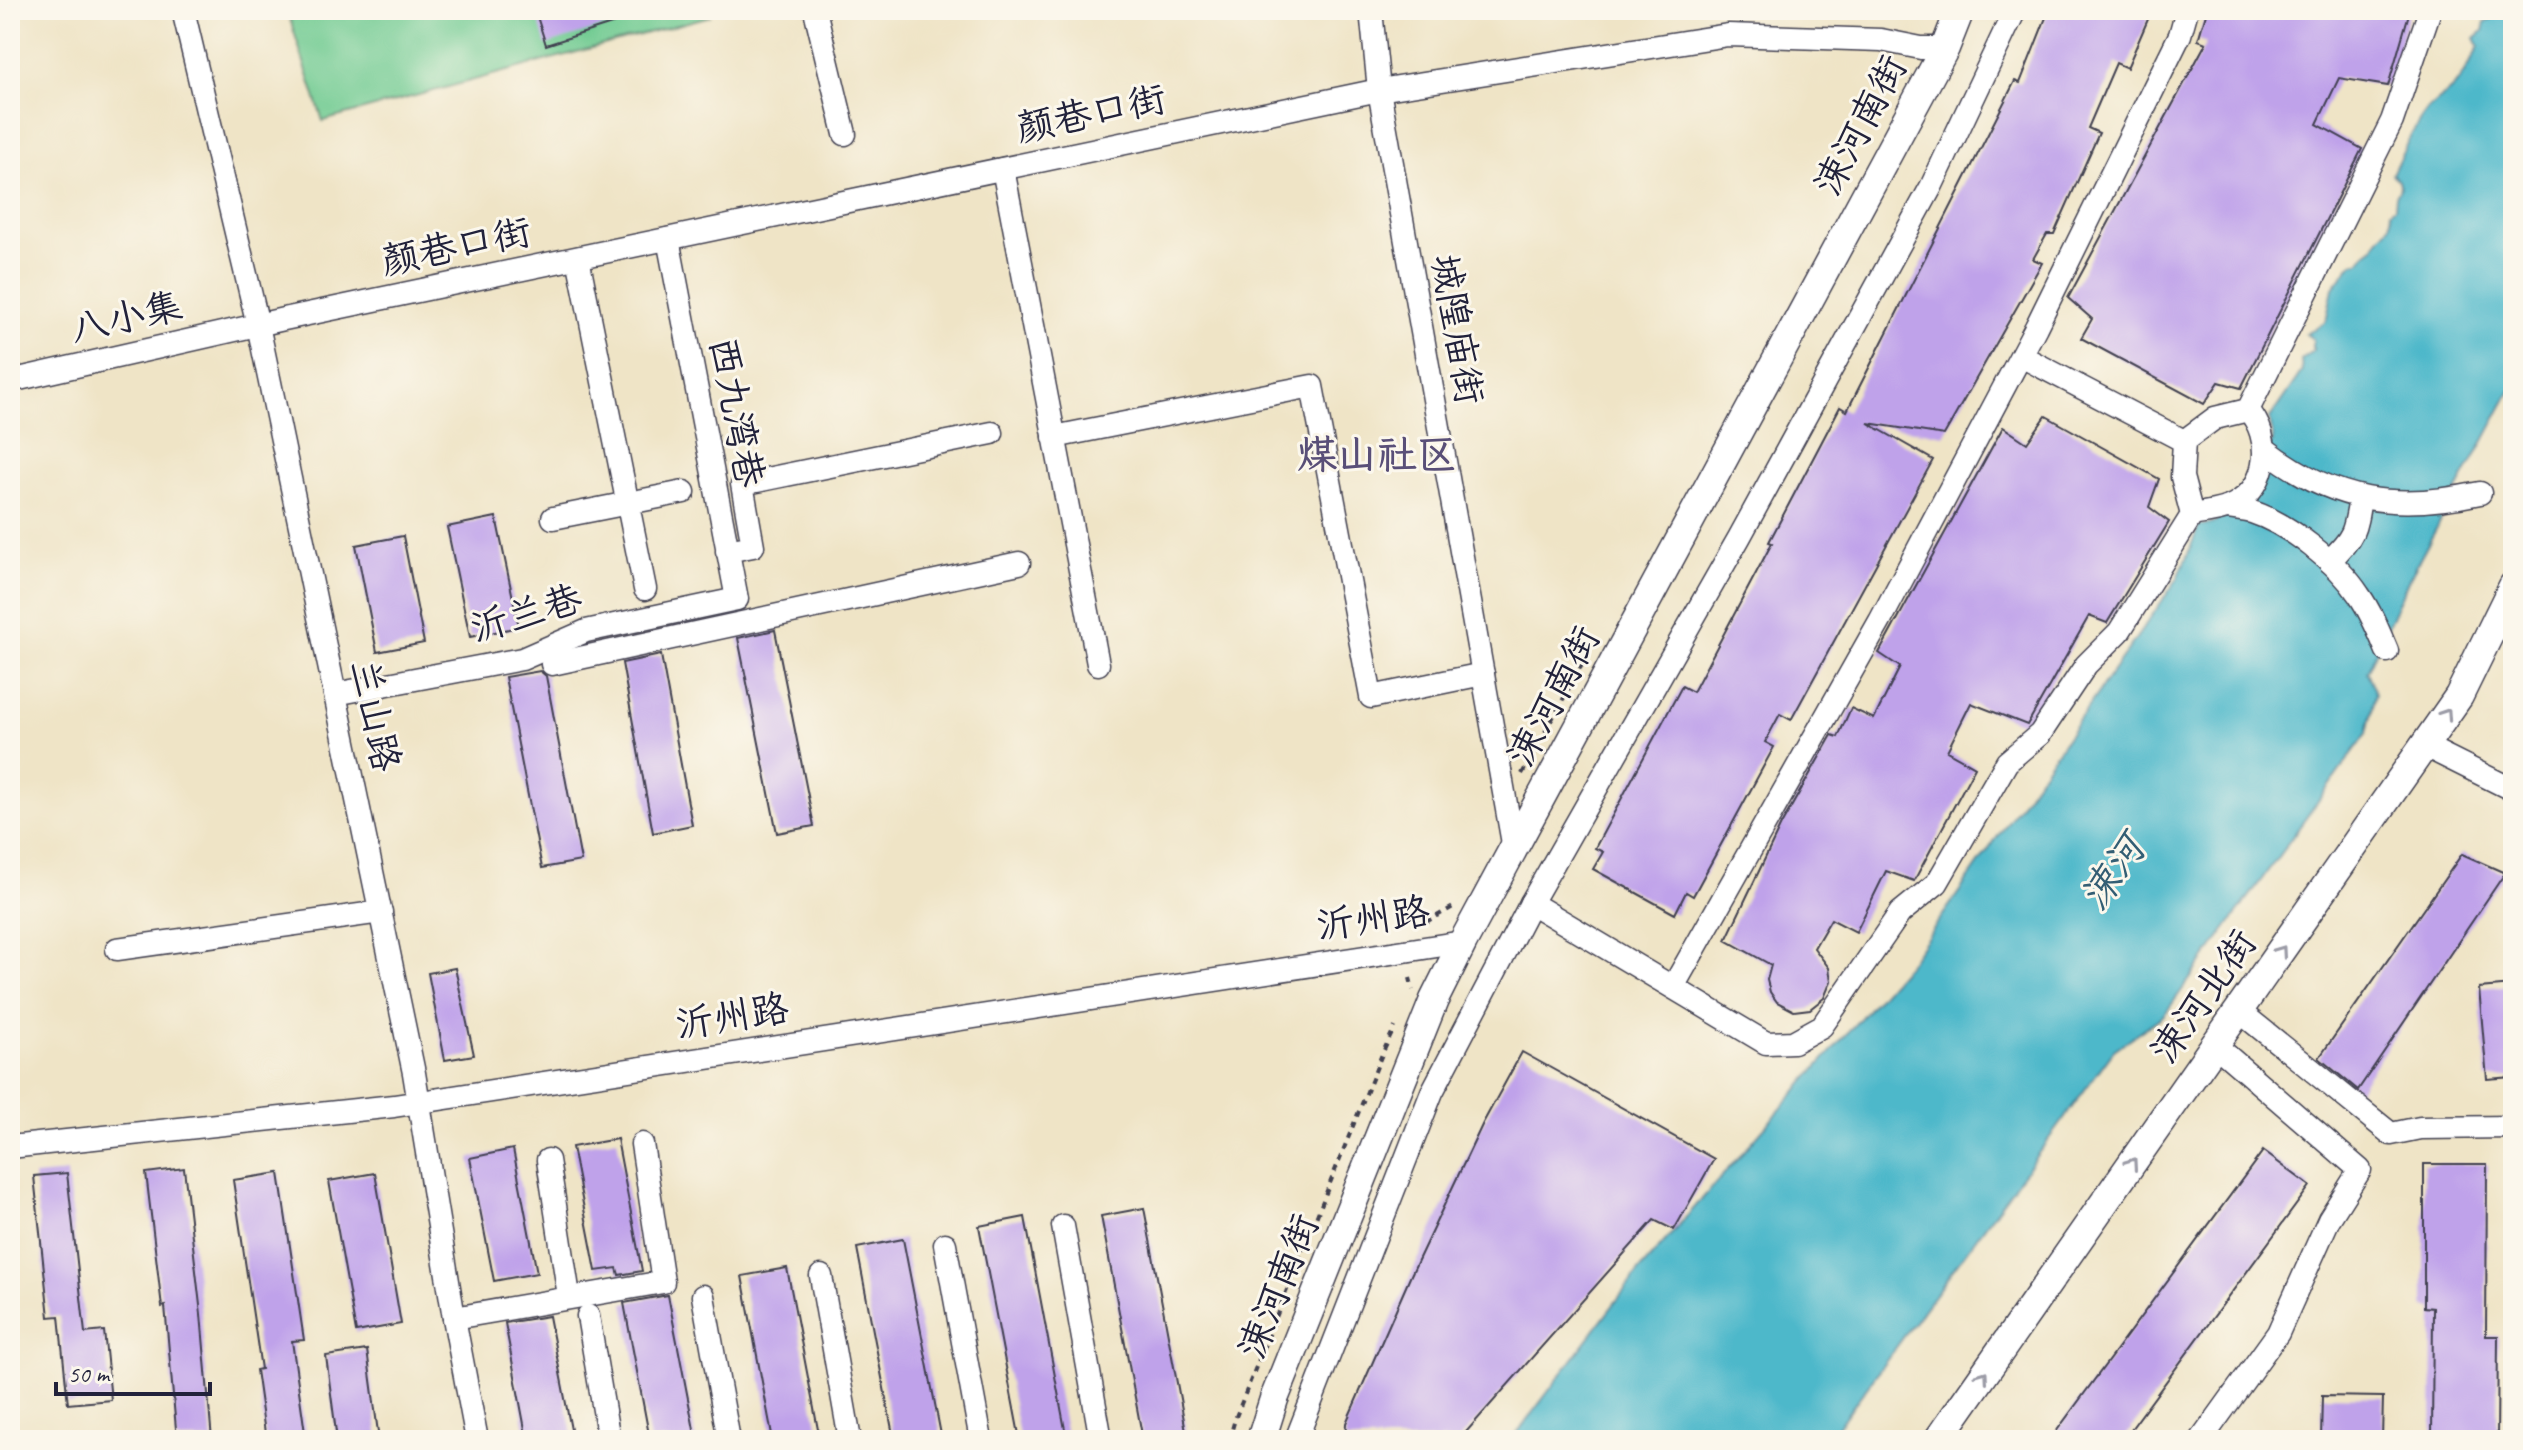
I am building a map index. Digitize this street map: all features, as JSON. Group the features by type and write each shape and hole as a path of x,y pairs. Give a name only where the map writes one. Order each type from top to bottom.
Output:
{"main road":[{"name":"涑河南街","path":"1261,1440 1274,1399 1434,1000 1945,48 1960,10"},
{"name":"涑河北街","path":"1938,1440 2459,696 2513,586"},
{"path":"1242,1440 1274,1399"},
{"path":"1270,1440 1274,1399"}],"street":[{"name":"兰山路","path":"184,10 258,325 381,912 419,1100 477,1440"},
{"path":"815,10 845,134"},
{"name":"城隍庙街","path":"1371,10 1379,90 1514,849"},
{"path":"1296,1440 1432,1092 1531,903 1739,538 1931,187 2015,10"},
{"path":"1673,987 1880,621 2021,356 2174,48 2187,10"},
{"path":"2184,441 2215,418 2248,410 2392,121 2430,10"},
{"name":"颜巷口街","path":"258,325 1379,90 1728,35 1881,40 1921,48 1945,48"},
{"path":"1003,169 1098,664"},
{"name":"西九湾巷","path":"668,239 737,599"},
{"path":"578,258 645,589"},
{"name":"八小集","path":"10,381 258,325"},
{"path":"2021,356 2184,441"},
{"path":"1054,437 1312,386 1371,697 1483,674"},
{"path":"2192,515 2228,508 2240,502 2261,475 2264,437 2257,420 2248,410"},
{"path":"727,551 753,546 742,484 992,433"},
{"path":"1531,903 1766,1043 1793,1042 1822,1026 1900,913 1937,883 2007,762 2040,734 2086,665 2119,632 2192,515 2182,477 2184,441"},
{"path":"2265,449 2297,471 2360,498 2392,502 2426,501 2480,493"},
{"path":"553,518 684,492"},
{"path":"2329,561 2351,538 2360,498"},
{"path":"2228,508 2251,511 2273,521 2329,561 2360,595 2387,651"},
{"path":"552,664 1019,563"},
{"name":"沂兰巷","path":"335,694 522,659 586,631 737,599"},
{"path":"701,606 705,629"},
{"path":"2425,746 2513,790"},
{"path":"117,949 381,912"},
{"name":"沂州路","path":"10,1147 394,1106 1463,942"},
{"path":"2239,1011 2391,1134 2420,1128 2513,1127"},
{"path":"2201,1440 2278,1333 2329,1219 2360,1170 2215,1045"},
{"path":"454,1318 663,1282 642,1144"},
{"path":"548,1160 569,1296"},
{"path":"1063,1226 1101,1440"},
{"path":"945,1244 981,1440"},
{"path":"821,1276 850,1440"},
{"path":"703,1296 729,1440"},
{"path":"588,1316 609,1440"}],"path":[{"path":"1407,1002 1413,989 1410,978"},
{"path":"1229,1440 1370,1083 1401,1015"}],"green space":[{"path":"287,10 708,10 710,16 323,121"}],"water":[{"name":"涑河","path":"2497,10 2513,10 2513,387 2409,579 2367,672 2376,693 2367,733 2164,1015 2114,1050 1828,1440 1512,1440 1639,1271 1913,958 2178,578 2199,526 2216,522 2273,441 2270,418 2302,371 2301,360 2313,350 2313,339 2306,334 2326,321 2333,288 2353,263 2359,262 2374,247 2389,227 2390,211 2395,207 2400,188 2392,174 2407,143 2428,109 2459,81 2479,46 2475,38 2483,31 2485,22 2495,17"}],"building":[{"path":"535,10 643,10 643,14 546,45"},
{"path":"2049,10 2152,10 2127,68 2116,63 2088,128 2099,133 2054,234 2047,234 2033,259 2042,263 1944,435 1868,423 1933,460 1791,720 1780,714 1765,742 1774,747 1693,896 1686,892 1675,914 1593,869 1603,852 1595,848 1682,686 1693,692 1840,407 1847,411 2015,81 2020,83"},
{"path":"2207,10 2410,10 2388,86 2339,78 2317,124 2362,149 2241,388 2219,382 2204,404 2081,338 2092,319 2068,298 2206,43 2198,40"},
{"path":"2046,416 2159,479 2149,507 2169,522 2107,623 2089,616 2027,725 1971,703 1947,751 1975,767 1914,881 1886,871 1856,932 1831,919 1814,948 1829,968 1831,981 1824,998 1810,1009 1794,1011 1777,1002 1770,992 1767,980 1771,965 1726,940 1781,825 1832,735 1838,737 1851,708 1874,719 1900,667 1879,653 2003,427 2027,443"},
{"path":"496,517 519,627 470,637 447,527"},
{"path":"403,536 424,643 377,652 356,545"},
{"path":"775,630 814,826 777,833 738,638"},
{"path":"661,655 692,825 653,833 622,663"},
{"path":"540,671 546,676 581,861 542,868 505,677"},
{"path":"2462,854 2505,873 2358,1090 2319,1058"},
{"path":"455,968 474,1055 445,1060 428,973"},
{"path":"2513,985 2513,1077 2487,1079 2479,988"},
{"path":"1522,1052 1714,1159 1674,1230 1654,1220 1459,1440 1345,1440 1346,1423 1411,1275 1483,1123"},
{"path":"617,1139 642,1271 619,1275 617,1268 596,1271 572,1147"},
{"path":"513,1149 537,1273 494,1281 470,1158"},
{"path":"2263,1151 2310,1186 2123,1440 2050,1440"},
{"path":"2424,1164 2487,1164 2486,1336 2498,1336 2497,1440 2432,1440 2433,1308 2424,1307"},
{"path":"184,1168 212,1440 177,1440 165,1306 162,1307 146,1173"},
{"path":"67,1173 85,1333 104,1331 111,1400 68,1404 59,1316 49,1317 34,1176"},
{"path":"279,1173 304,1340 292,1341 306,1440 266,1440 256,1370 261,1369 233,1180"},
{"path":"375,1173 401,1324 356,1332 329,1181"},
{"path":"1144,1208 1187,1436 1165,1440 1143,1440 1101,1216"},
{"path":"1025,1217 1067,1440 1020,1440 979,1226"},
{"path":"903,1239 942,1440 894,1440 857,1248"},
{"path":"787,1268 820,1440 773,1440 742,1276"},
{"path":"668,1295 696,1440 650,1440 624,1303"},
{"path":"549,1316 573,1440 527,1440 505,1323"},
{"path":"367,1350 379,1440 337,1440 326,1356"},
{"path":"2322,1396 2383,1397 2382,1440 2321,1440"}],"district":[{"name":"煤山社区","path":"1377,454"}]}
